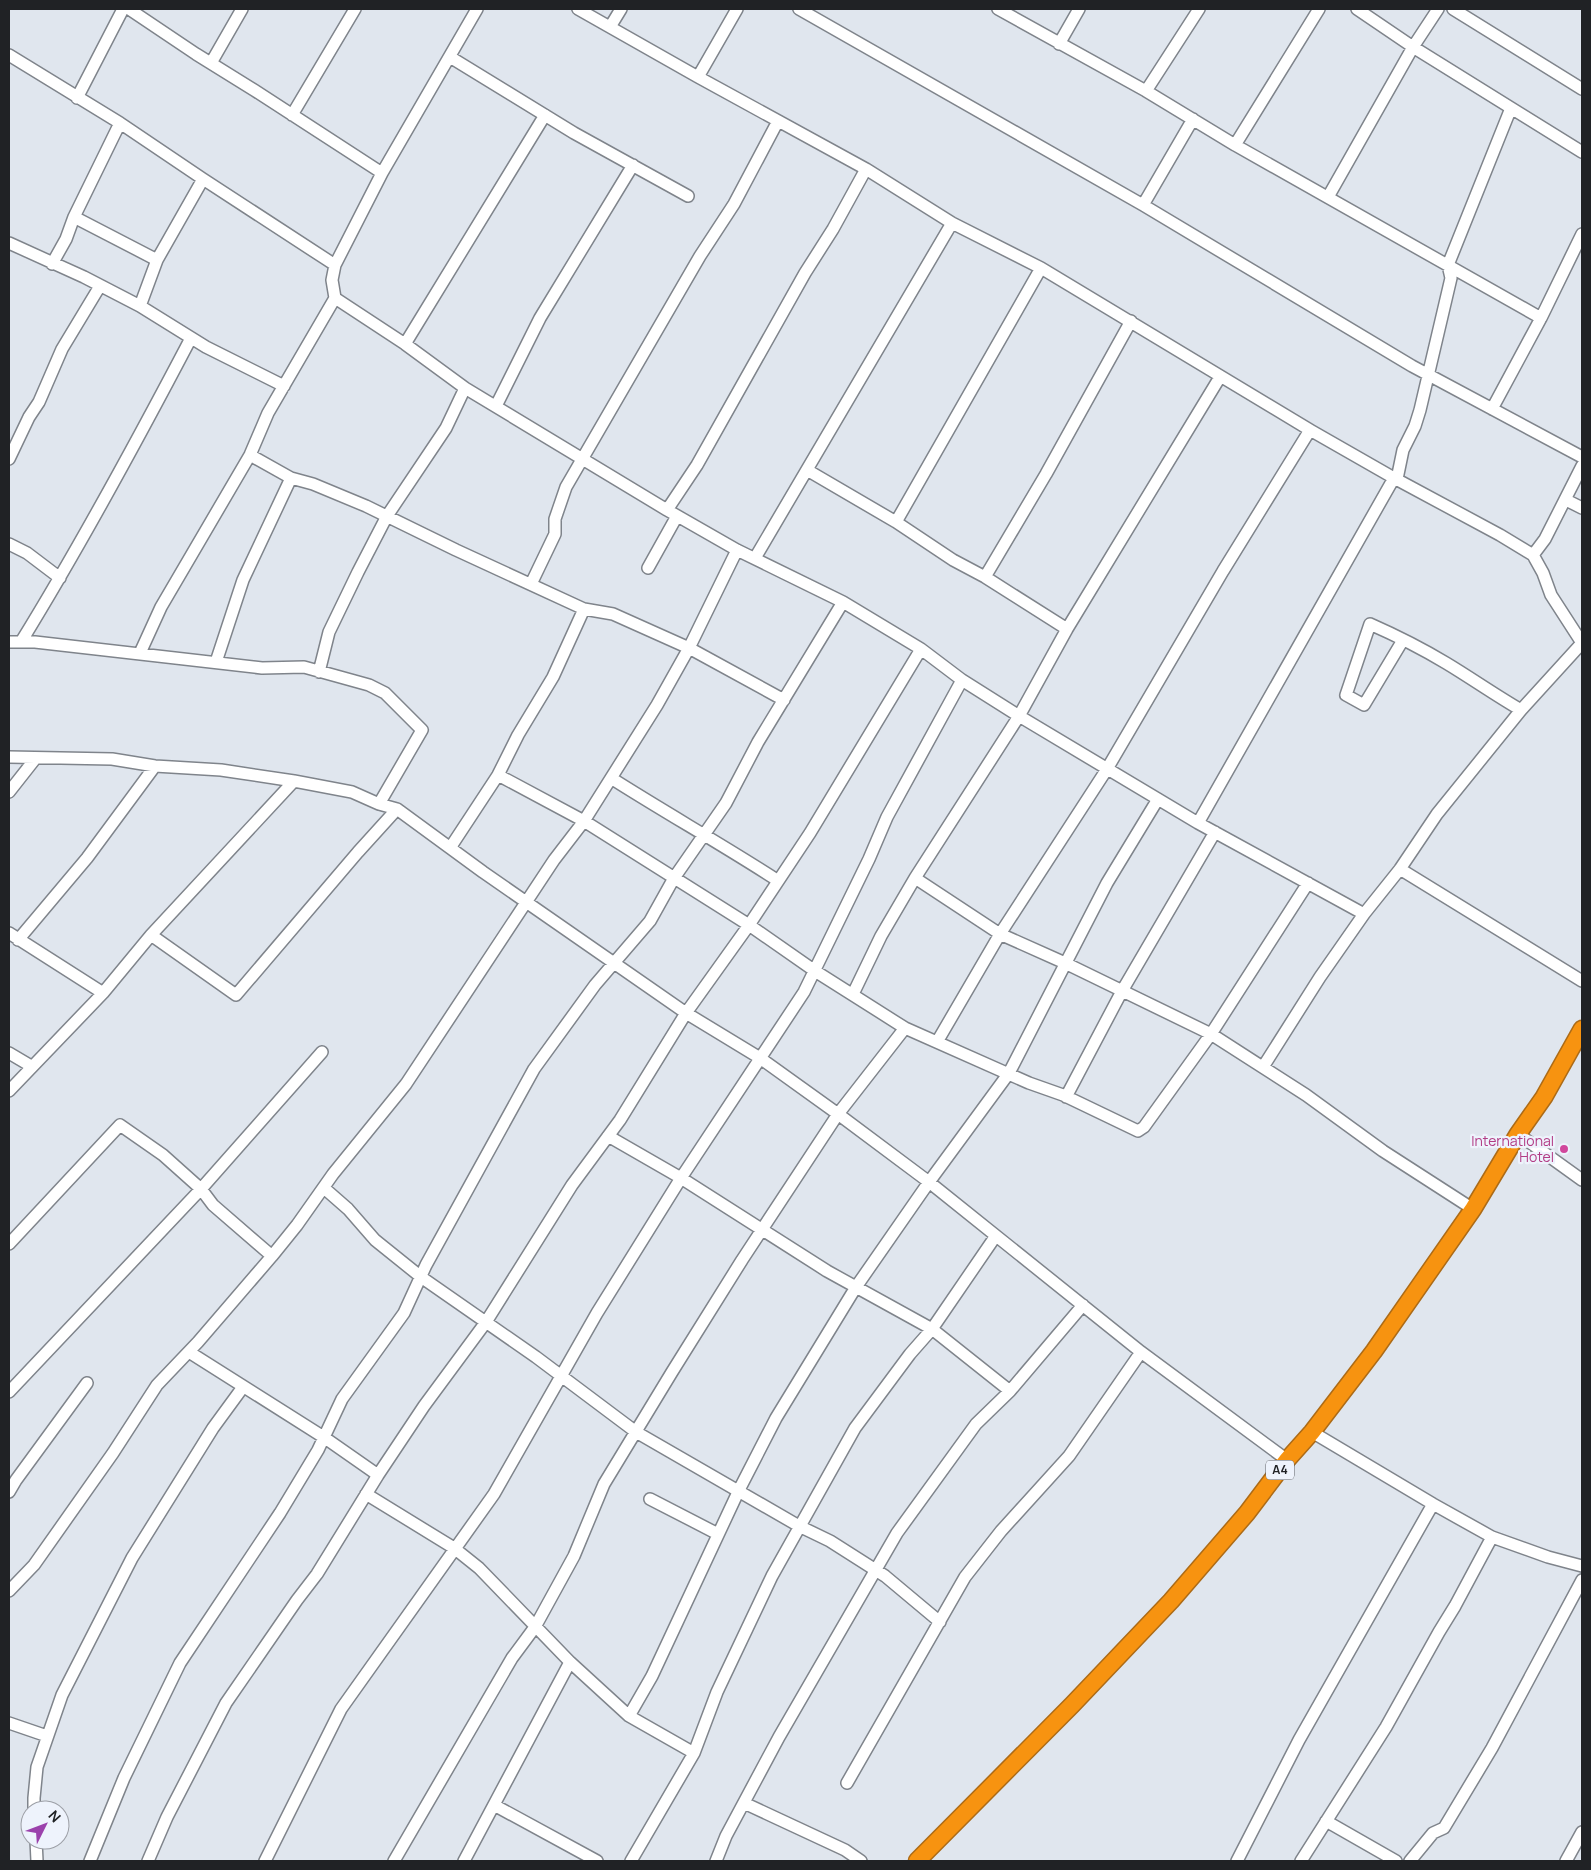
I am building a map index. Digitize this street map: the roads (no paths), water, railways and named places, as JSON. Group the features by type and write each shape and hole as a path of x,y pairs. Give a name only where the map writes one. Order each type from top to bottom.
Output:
{"highway":[{"name":"A4","path":"917,1861 1072,1705 1171,1601 1247,1513 1287,1460 1312,1432 1374,1351 1473,1209 1518,1134 1544,1098 1582,1029"}],"street":[{"path":"76,98 123,9"},
{"path":"128,9 382,173"},
{"path":"211,63 242,9"},
{"path":"292,115 355,9"},
{"path":"140,653 161,608 250,455 268,413 335,298 332,280 335,265 382,173 477,9"},
{"path":"578,9 866,169 952,223 1041,268 1310,430 1533,555 1543,573 1551,595 1582,643 1521,710 1437,814 1320,977 1263,1067"},
{"path":"610,27 621,9"},
{"path":"698,77 737,9"},
{"path":"799,9 1144,205 1428,374 1582,457"},
{"path":"998,9 1146,91 1235,145 1541,318"},
{"path":"1059,44 1080,9"},
{"path":"1146,91 1198,9"},
{"path":"1235,145 1319,9"},
{"path":"1357,9 1413,47 1582,152"},
{"path":"1328,197 1413,47 1438,9"},
{"path":"1453,9 1582,89"},
{"path":"9,56 120,123 335,265"},
{"path":"450,57 545,115 688,196"},
{"path":"1198,823 1395,478 1403,450 1415,426 1428,374 1451,278 1448,265 1511,108"},
{"path":"405,344 545,115"},
{"path":"1144,205 1193,119"},
{"path":"531,584 555,534 556,519 566,487 700,256 734,204 778,121"},
{"path":"52,264 66,239 74,217 120,123"},
{"path":"496,406 540,318 633,165"},
{"path":"648,568 672,513 697,465 805,273 834,229 866,169"},
{"path":"140,306 157,260 203,179"},
{"path":"74,217 157,260"},
{"path":"755,558 952,223"},
{"path":"1492,409 1541,318 1582,234"},
{"path":"9,243 84,277 140,306 190,338 284,386"},
{"path":"896,522 1041,268"},
{"path":"9,459 29,417 39,402 62,349 100,286"},
{"path":"335,298 405,344 465,388 672,513 736,550 843,602 921,649 962,680 1107,769 1198,823 1364,914"},
{"path":"984,577 1046,474 1132,322"},
{"path":"15,642 60,578 190,338"},
{"path":"853,994 881,936 915,878 1019,716 1067,629 1220,377"},
{"path":"319,672 329,632 387,516 446,428 465,388"},
{"path":"937,1042 1000,934 1107,769 1218,580 1310,430"},
{"path":"250,455 291,478 313,484 387,516 456,550 584,608 614,614 689,648 784,700"},
{"path":"1533,555 1545,540 1582,466"},
{"path":"807,470 896,522 953,560 984,577 1067,629"},
{"path":"216,662 243,580 291,478"},
{"path":"1566,500 1582,508"},
{"path":"9,544 27,553 60,578"},
{"path":"9,1591 34,1565 113,1453 157,1385 189,1352 272,1256 297,1225 333,1174 406,1084 554,860 584,821 657,705 689,648 736,550"},
{"path":"90,1861 124,1778 180,1663 280,1512 325,1438 342,1399 404,1313 426,1265 534,1069 595,985 616,963 650,921 674,878 726,803 758,742 843,602"},
{"path":"450,848 498,775 518,735 553,677 584,608"},
{"path":"1403,640 1364,705 1346,695 1370,624 1403,640 1445,662 1521,710"},
{"path":"15,642 140,653 262,668 304,667 368,684 385,693 422,730 378,804"},
{"path":"148,1861 167,1817 226,1703 297,1600 318,1574 378,1474 429,1399 486,1322 567,1192 608,1136 656,1064 686,1013 749,925 777,880 810,833 921,649"},
{"path":"265,1861 342,1709 494,1494 560,1376 681,1178 804,992 869,859 887,817 962,680"},
{"path":"9,757 112,760 155,766 221,770 352,792 378,804 397,809 686,1013 760,1058 838,1114 929,1182 995,1237 1142,1352 1287,1460"},
{"path":"9,792 35,759"},
{"path":"18,940 87,858 155,766"},
{"path":"498,775 584,821 749,925 815,971 905,1028 1009,1072 1029,1083 1066,1097 1138,1131 1144,1127 1211,1034 1308,883"},
{"path":"611,778 777,880"},
{"path":"9,1091 30,1066 103,993 151,935 294,781"},
{"path":"629,1716 652,1676 739,1490 776,1418 856,1287 1009,1072 1107,883 1158,799"},
{"path":"151,935 236,995 397,809"},
{"path":"1066,1097 1122,991 1215,832"},
{"path":"1400,868 1582,980"},
{"path":"915,878 1000,934 1065,963 1211,1034 1306,1095 1382,1151 1473,1209"},
{"path":"9,933 103,993"},
{"path":"394,1861 512,1658 535,1627 574,1556 604,1484 761,1230 838,1114 905,1028"},
{"path":"9,1392 201,1189 322,1052"},
{"path":"9,1053 30,1066"},
{"path":"9,1244 120,1125 163,1155 201,1189 213,1205 272,1256"},
{"path":"1518,1134 1582,1180"},
{"path":"608,1136 681,1178 761,1230 856,1287 932,1329 1010,1391"},
{"path":"324,1188 348,1209 375,1240 421,1277 486,1322 636,1432 799,1526 830,1541 885,1576 940,1622"},
{"path":"631,1861 694,1753 717,1692 772,1576 855,1428 910,1354 932,1329 995,1237"},
{"path":"716,1861 726,1836 784,1729 897,1533 976,1424 1010,1391 1083,1305"},
{"path":"189,1352 325,1438 378,1474"},
{"path":"848,1782 965,1577 1001,1531 1069,1456 1142,1352"},
{"path":"9,1492 87,1383"},
{"path":"35,1800 37,1767 62,1694 132,1558 213,1428 243,1387"},
{"path":"1312,1432 1492,1537 1548,1557 1582,1566"},
{"path":"366,1494 454,1548 479,1568 570,1662 629,1716 694,1753"},
{"path":"650,1499 718,1534"},
{"path":"1237,1861 1299,1740 1433,1504"},
{"path":"1301,1861 1386,1727 1492,1537"},
{"path":"1410,1861 1433,1833 1444,1828 1492,1748 1582,1580"},
{"path":"464,1861 570,1662"},
{"path":"9,1723 47,1736"},
{"path":"744,1803 845,1850 861,1861"},
{"path":"494,1805 597,1861"},
{"path":"1326,1821 1396,1861"},
{"path":"1566,1861 1582,1832"}],"place":[{"name":"International Hotel","path":"1564,1149"}]}
